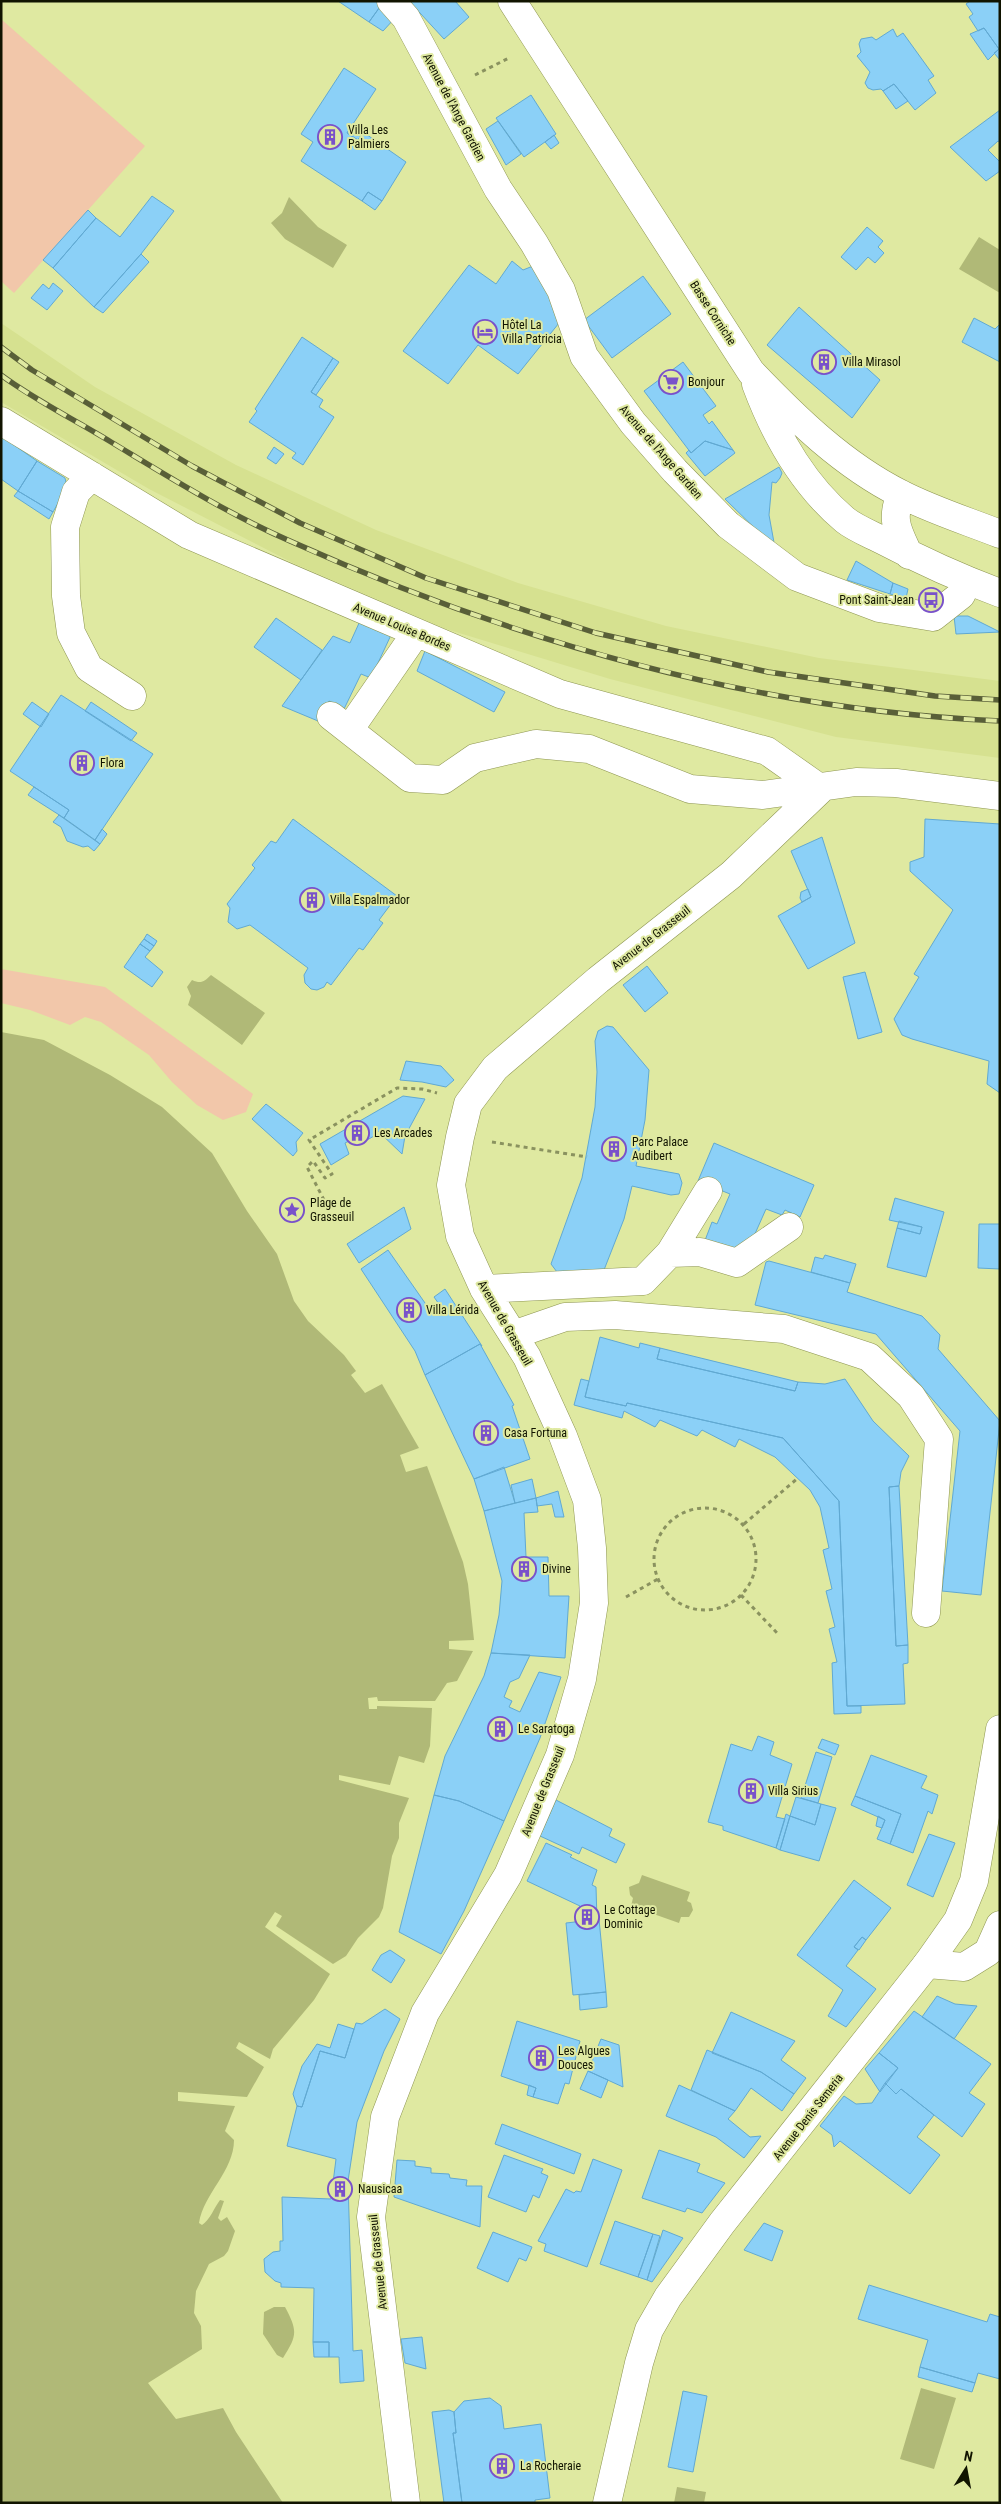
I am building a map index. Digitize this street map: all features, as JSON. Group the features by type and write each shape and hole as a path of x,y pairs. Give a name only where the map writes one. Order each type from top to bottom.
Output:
{"street":[{"name":"Avenue de l'Ange Gardien","path":"391,1 406,18 498,189 534,243 561,290 584,356 633,424 674,471 728,524 797,577 879,608 933,617 961,595 968,581"},
{"name":"Basse Corniche","path":"512,1 751,372 801,423 857,467 901,494 1000,534"},
{"path":"751,372 770,421 797,467 820,498 847,521 909,555 1000,593"},
{"name":"Avenue Louise Bordes","path":"1,421 189,535 560,694 767,751 821,789"},
{"path":"92,476 76,492 64,527 66,596 71,633 89,668 132,696"},
{"path":"901,494 895,508 895,524 909,555"},
{"path":"416,633 340,723 410,778 443,780 475,758 536,744 589,749 690,789 763,795 821,789 856,782 896,783 1000,796"},
{"name":"Avenue de Grasseuil","path":"406,2503 371,2217 385,2117 425,2013 508,1875 560,1755 582,1679 594,1603 592,1548 587,1500 563,1436 527,1357 484,1289 460,1236 451,1184 460,1137 468,1104 495,1068 598,980 730,875 821,789"},
{"path":"484,1289 643,1281 670,1252 708,1192"},
{"path":"670,1252 700,1252 737,1263 789,1227"},
{"path":"513,1335 565,1317 615,1315 784,1329 869,1357 911,1396 939,1439 926,1613"},
{"name":"Avenue Denis Semeria","path":"607,2503 638,2363 649,2330 668,2297 722,2224 927,1964 958,1920 974,1881 1000,1729"},
{"path":"927,1964 964,1967 988,1952 1000,1926"}],"path":[{"path":"445,90 539,43"},
{"path":"324,1200 307,1167 313,1161 324,1178 332,1174 309,1140 397,1088 422,1089 468,1104"},
{"path":"460,1137 587,1157"},
{"path":"744,1524 798,1478"},
{"path":"698,1508 714,1509 730,1514 744,1524 752,1539 756,1556 754,1573 741,1595 718,1608 702,1609 685,1605 670,1596 658,1579 654,1568 654,1551 659,1536 669,1522 682,1513 698,1508"},
{"path":"741,1595 779,1635"}],"shaded area":[{"path":"1,19 145,146 14,293 1,281"},
{"path":"289,197 318,227 347,245 333,268 285,239 271,223 282,213"},
{"path":"979,237 1000,250 1000,293 959,269"},
{"path":"1,323 95,387 236,465 376,530 518,583 666,626 819,658 1000,681 1000,758 836,737 610,679 446,629 295,564 149,489 1,402"},
{"path":"1,969 105,987 253,1094 246,1112 223,1120 197,1105 172,1082 149,1055 101,1022 85,1017 70,1025 30,1010 1,1003"},
{"path":"211,975 265,1013 242,1045 188,1005 191,996 187,987 192,980 202,982"},
{"path":"1,1032 44,1040 110,1075 162,1107 212,1153 247,1211 277,1254 294,1301 308,1321 344,1355 356,1371 351,1375 365,1393 382,1384 419,1448 400,1455 406,1472 427,1466 463,1562 468,1584 474,1640 449,1641 449,1649 473,1651 457,1681 447,1683 435,1701 378,1701 377,1697 368,1698 369,1709 377,1709 377,1706 432,1708 430,1746 424,1763 399,1756 390,1785 339,1775 339,1780 409,1798 399,1823 399,1838 392,1856 383,1908 379,1917 358,1938 346,1956 333,1964 276,1926 282,1916 275,1912 265,1927 330,1974 314,2000 273,2049 270,2059 239,2042 236,2048 264,2067 247,2097 178,2092 178,2101 235,2106 225,2131 234,2140 233,2151 202,2212 199,2223 202,2225 207,2220 220,2200 224,2201 218,2218 221,2221 227,2217 235,2231 228,2251 224,2256 209,2264 196,2291 194,2313 201,2326 202,2349 148,2383 176,2419 223,2408 236,2432 283,2503 1,2503"},
{"path":"642,1875 690,1892 687,1901 691,1903 693,1910 689,1917 681,1917 679,1923 631,1906 633,1898 630,1895 629,1887 639,1883"},
{"path":"274,2307 285,2307 294,2328 293,2339 283,2358 277,2355 263,2334 264,2312"},
{"path":"921,2388 956,2398 934,2469 900,2459"},
{"path":"677,2487 706,2492 704,2503 674,2503"}],"building":[{"path":"338,1 379,1 382,4 369,22"},
{"path":"409,1 455,1 469,17 444,39"},
{"path":"970,1 1000,1 1000,60 994,53 999,49 984,28 978,31 969,17 973,14 966,4"},
{"path":"382,4 395,18 383,31 369,22"},
{"path":"984,28 999,49 988,60 970,34"},
{"path":"893,29 897,37 903,33 934,76 928,80 936,93 915,110 894,84 883,91 881,89 873,90 868,88 865,83 870,72 857,56 861,52 859,44 861,39 872,37 876,40"},
{"name":"Villa Les Palmiers","path":"344,68 376,89 347,133 358,140 363,132 406,162 382,201 368,192 362,201 301,161 313,142 301,134"},
{"path":"894,84 908,101 896,109 883,91"},
{"path":"531,95 556,134 524,157 496,118"},
{"path":"1000,110 1000,142 998,141 988,150 1000,162 1000,171 986,181 950,147"},
{"path":"498,121 521,154 506,165 486,129"},
{"path":"352,126 363,132 358,140 347,133"},
{"path":"554,135 559,143 551,149 545,142"},
{"path":"368,192 382,201 375,210 362,201"},
{"path":"152,196 174,211 141,254 94,307 53,268 96,218 120,237"},
{"path":"88,210 96,218 53,268 43,260"},
{"path":"867,227 883,241 878,247 884,253 875,263 868,257 856,270 841,257"},
{"path":"141,254 149,262 103,313 94,307"},
{"name":"Hôtel La Villa Patricia","path":"512,261 523,270 538,264 563,318 518,374 478,345 448,384 403,351 469,265 496,284"},
{"path":"643,276 671,314 612,358 584,320"},
{"path":"53,283 63,291 47,310 31,298 43,284 49,289"},
{"name":"Villa Mirasol","path":"799,307 880,380 852,418 767,345"},
{"path":"974,318 995,329 1000,324 1000,362 962,342"},
{"path":"302,337 333,358 311,392 323,400 319,407 334,417 303,465 292,458 296,453 249,422 257,411 255,409"},
{"path":"333,358 339,362 316,395 311,392"},
{"path":"683,362 716,406 703,415 709,424 712,421 733,450 705,441 691,453 644,391"},
{"path":"1,436 37,461 18,491 1,479"},
{"path":"705,441 733,450 735,453 705,476 686,453 689,450 691,453"},
{"path":"274,447 284,454 276,464 267,458"},
{"path":"37,461 65,478 67,487 53,512 18,491"},
{"path":"779,467 782,473 776,483 772,482 769,515 775,548 725,499"},
{"path":"18,491 53,512 49,519 14,496"},
{"path":"856,561 893,583 890,594 847,580"},
{"path":"893,583 908,589 906,598 890,594"},
{"path":"954,616 968,616 1000,632 956,634"},
{"path":"276,618 322,650 301,680 254,647"},
{"path":"360,621 391,635 371,678 361,674 344,709 329,701 318,721 282,706 333,636 350,643"},
{"path":"425,651 505,692 494,712 417,671"},
{"name":"Flora","path":"61,695 153,754 95,840 64,818 69,810 10,771"},
{"path":"32,702 49,714 41,727 23,714"},
{"path":"91,702 137,733 131,741 85,711"},
{"path":"34,787 69,810 64,818 28,795"},
{"path":"59,815 100,844 94,851 88,846 83,847 67,841 61,827 53,822"},
{"name":"Villa Espalmador","path":"293,819 397,896 379,920 383,923 363,950 359,948 331,985 327,982 324,987 317,990 311,989 305,983 304,975 308,968 250,925 237,929 228,922 230,908 227,904 255,868 252,865 271,841 276,843"},
{"path":"925,819 1000,824 1000,1093 987,1084 989,1061 902,1035 894,1019 919,977 914,974 953,910 910,871 910,862 924,857"},
{"path":"102,829 107,834 100,844 95,840"},
{"path":"822,837 855,943 808,969 778,916 811,897 791,851"},
{"path":"808,889 811,897 802,902 800,898 801,892"},
{"path":"147,934 157,941 154,946 144,939"},
{"path":"144,939 154,946 150,951 140,944"},
{"path":"140,944 150,951 145,957 163,972 152,987 124,967"},
{"path":"647,966 668,993 645,1012 623,985"},
{"path":"865,972 882,1032 858,1039 843,977"},
{"name":"Parc Palace Audibert","path":"607,1026 613,1027 649,1070 645,1120 636,1166 679,1174 682,1183 679,1194 671,1195 632,1186 624,1219 602,1275 560,1276 551,1264 582,1178 595,1107 597,1072 595,1041 598,1031"},
{"path":"406,1061 441,1066 454,1080 446,1087 400,1080"},
{"name":"Les Arcades","path":"403,1096 425,1099 405,1136 402,1154 377,1130 374,1136 367,1140 357,1137 345,1143 349,1154 331,1165 320,1144"},
{"path":"266,1104 303,1133 296,1142 297,1151 293,1156 252,1119"},
{"path":"714,1143 814,1185 800,1217 785,1210 782,1215 766,1209 754,1236 730,1253 704,1243 712,1222 717,1224 730,1194 698,1181"},
{"path":"895,1198 944,1212 926,1277 887,1267 897,1228 920,1234 922,1227 889,1220"},
{"path":"404,1207 411,1229 359,1263 347,1244"},
{"path":"899,1221 922,1227 920,1234 897,1228"},
{"path":"979,1224 1000,1224 1000,1269 978,1268"},
{"name":"Villa Lérida","path":"388,1250 432,1313 441,1307 434,1297 445,1289 482,1346 480,1344 425,1375 415,1351 361,1269"},
{"path":"825,1255 856,1264 850,1283 811,1272 815,1257 823,1259"},
{"path":"769,1261 850,1283 847,1292 922,1316 940,1335 938,1349 1000,1421 981,1595 942,1591 960,1431 876,1334 755,1305 766,1262"},
{"path":"600,1337 639,1348 640,1343 660,1348 657,1359 795,1391 798,1382 825,1384 845,1379 873,1421 909,1456 901,1472 899,1486 889,1487 896,1646 908,1645 908,1663 903,1664 905,1704 847,1706 839,1501 783,1438 627,1403 626,1406 585,1397"},
{"name":"Casa Fortuna","path":"480,1344 514,1405 512,1406 530,1459 474,1479 425,1375"},
{"path":"660,1348 798,1382 795,1391 657,1359"},
{"path":"581,1379 589,1381 585,1397 626,1406 627,1403 783,1438 839,1501 847,1706 861,1706 861,1713 834,1714 832,1663 837,1662 829,1629 835,1627 826,1591 832,1589 823,1550 829,1548 820,1507 810,1490 775,1457 739,1439 735,1447 702,1430 697,1436 660,1420 655,1427 624,1411 622,1418 574,1405"},
{"path":"504,1467 515,1503 484,1511 474,1479"},
{"path":"532,1479 536,1498 515,1503 511,1485"},
{"path":"899,1486 908,1645 896,1646 889,1487"},
{"path":"558,1491 564,1517 555,1517 552,1504 537,1506 536,1498"},
{"name":"Divine","path":"536,1498 538,1512 524,1513 526,1557 548,1557 549,1596 569,1596 565,1658 491,1653 499,1615 502,1581 484,1511"},
{"name":"Le Saratoga","path":"491,1653 530,1655 519,1678 510,1682 504,1697 512,1701 509,1707 520,1712 539,1672 561,1677 540,1738 504,1821 459,1801 434,1795 445,1756 484,1676"},
{"name":"Villa Sirius","path":"758,1736 774,1742 770,1755 792,1764 776,1817 785,1819 776,1848 723,1830 723,1826 708,1822 731,1744 752,1751"},
{"path":"822,1739 839,1745 835,1755 818,1748"},
{"path":"816,1752 832,1757 818,1803 801,1798"},
{"path":"871,1755 927,1776 921,1788 938,1795 932,1814 928,1811 913,1853 890,1844 901,1814 855,1796"},
{"path":"434,1795 459,1801 504,1821 464,1911 441,1954 399,1932"},
{"path":"855,1796 901,1814 890,1844 877,1839 885,1820 851,1805"},
{"path":"796,1797 821,1804 815,1825 790,1816"},
{"path":"556,1800 612,1829 609,1836 625,1844 616,1863 582,1847 579,1854 540,1836"},
{"path":"821,1804 836,1808 819,1861 780,1850 790,1816 815,1825"},
{"path":"786,1814 790,1816 780,1850 776,1848"},
{"path":"878,1816 885,1820 882,1828 876,1826"},
{"path":"929,1834 955,1843 933,1897 907,1885"},
{"name":"Le Cottage Dominic","path":"546,1843 572,1855 570,1857 597,1870 592,1885 596,1887 597,1920 599,1919 606,1992 573,1995 566,1923 575,1922 580,1906 527,1881"},
{"path":"854,1880 891,1908 866,1940 862,1937 854,1947 858,1950 846,1966 876,1989 846,2027 828,2016 843,1990 797,1955"},
{"path":"862,1937 866,1940 859,1950 854,1947"},
{"path":"390,1950 405,1960 391,1983 372,1970 381,1955"},
{"path":"606,1992 607,2007 580,2010 579,1995"},
{"path":"937,1996 955,2004 977,2006 954,2039 922,2017"},
{"name":"Nausicaa","path":"385,2009 400,2019 384,2051 357,2122 348,2181 353,2351 362,2350 364,2381 340,2383 339,2357 329,2357 329,2342 313,2342 314,2288 281,2287 281,2283 275,2281 265,2272 264,2259 273,2252 280,2251 280,2241 283,2241 282,2197 331,2199 336,2159 287,2146 297,2106 302,2107 320,2051 345,2058 356,2023 362,2024"},
{"path":"914,2011 991,2064 969,2093 985,2104 962,2137 901,2089 896,2094 885,2083 898,2068 879,2053"},
{"path":"731,2012 795,2041 781,2060 806,2078 794,2094 761,2072 712,2053"},
{"name":"Les Algues Douces","path":"517,2021 580,2041 569,2084 565,2083 558,2104 533,2097 536,2088 501,2076"},
{"path":"338,2024 354,2029 345,2058 320,2051 302,2107 297,2106 293,2094 302,2066 317,2044 330,2048"},
{"path":"601,2039 619,2045 623,2087 588,2071"},
{"path":"707,2050 761,2072 794,2094 782,2111 751,2088 735,2111 691,2090"},
{"path":"879,2053 898,2068 880,2092 865,2069"},
{"path":"588,2071 608,2080 601,2098 580,2089"},
{"path":"885,2083 896,2094 901,2089 934,2115 917,2137 940,2155 910,2194 840,2141 834,2147 832,2135 820,2126 844,2096 856,2104 872,2103"},
{"path":"529,2085 536,2088 533,2097 527,2095"},
{"path":"679,2085 735,2111 728,2119 750,2137 761,2136 744,2158 716,2137 666,2116"},
{"path":"502,2124 581,2154 574,2174 495,2144"},
{"path":"659,2150 700,2164 697,2172 725,2183 702,2213 687,2208 685,2212 642,2198"},
{"path":"504,2155 543,2169 541,2173 548,2176 539,2198 533,2195 526,2212 488,2197"},
{"path":"593,2159 622,2170 587,2267 544,2251 546,2244 538,2241 566,2189 574,2193 576,2191 581,2192"},
{"path":"397,2160 415,2161 415,2166 431,2168 431,2173 449,2174 450,2178 467,2180 466,2186 482,2186 480,2227 394,2197"},
{"path":"615,2221 653,2234 638,2277 600,2264"},
{"path":"764,2223 783,2231 772,2261 744,2250"},
{"path":"663,2230 683,2238 652,2282 647,2280"},
{"path":"493,2232 532,2247 526,2261 519,2258 508,2282 477,2268"},
{"path":"653,2234 660,2236 647,2280 638,2277"},
{"path":"869,2285 987,2322 990,2314 1000,2317 1000,2379 978,2373 975,2383 920,2367 928,2340 858,2319"},
{"path":"422,2337 426,2369 405,2363 401,2339"},
{"path":"313,2342 329,2342 329,2357 314,2357"},
{"path":"920,2367 975,2383 972,2392 918,2377"},
{"path":"683,2391 707,2396 693,2472 668,2467"},
{"name":"La Rocheraie","path":"490,2398 501,2406 504,2429 541,2424 550,2498 535,2500 535,2503 462,2503 453,2433 456,2433 454,2412 464,2401"},
{"path":"449,2410 454,2412 456,2433 453,2433 462,2503 444,2503 432,2412"}],"railway":[{"path":"1,347 32,370 192,466 300,523 426,578 596,633 768,672 935,696 1000,700"},
{"path":"1,375 41,401 244,519 374,577 461,610 548,639 726,686 817,702 908,714 1000,721"}],"place":[{"name":"Villa Les Palmiers","path":"330,137"},
{"name":"Hôtel La Villa Patricia","path":"485,332"},
{"name":"Villa Mirasol","path":"824,362"},
{"name":"Bonjour","path":"671,382"},
{"name":"Pont Saint-Jean","path":"931,600"},
{"name":"Flora","path":"82,763"},
{"name":"Villa Espalmador","path":"312,900"},
{"name":"Les Arcades","path":"357,1133"},
{"name":"Parc Palace Audibert","path":"614,1149"},
{"name":"Plage de Grasseuil","path":"292,1210"},
{"name":"Villa Lérida","path":"409,1310"},
{"name":"Casa Fortuna","path":"486,1433"},
{"name":"Divine","path":"524,1569"},
{"name":"Le Saratoga","path":"500,1729"},
{"name":"Villa Sirius","path":"751,1791"},
{"name":"Le Cottage Dominic","path":"587,1917"},
{"name":"Les Algues Douces","path":"541,2058"},
{"name":"Nausicaa","path":"340,2189"},
{"name":"La Rocheraie","path":"502,2466"}]}
